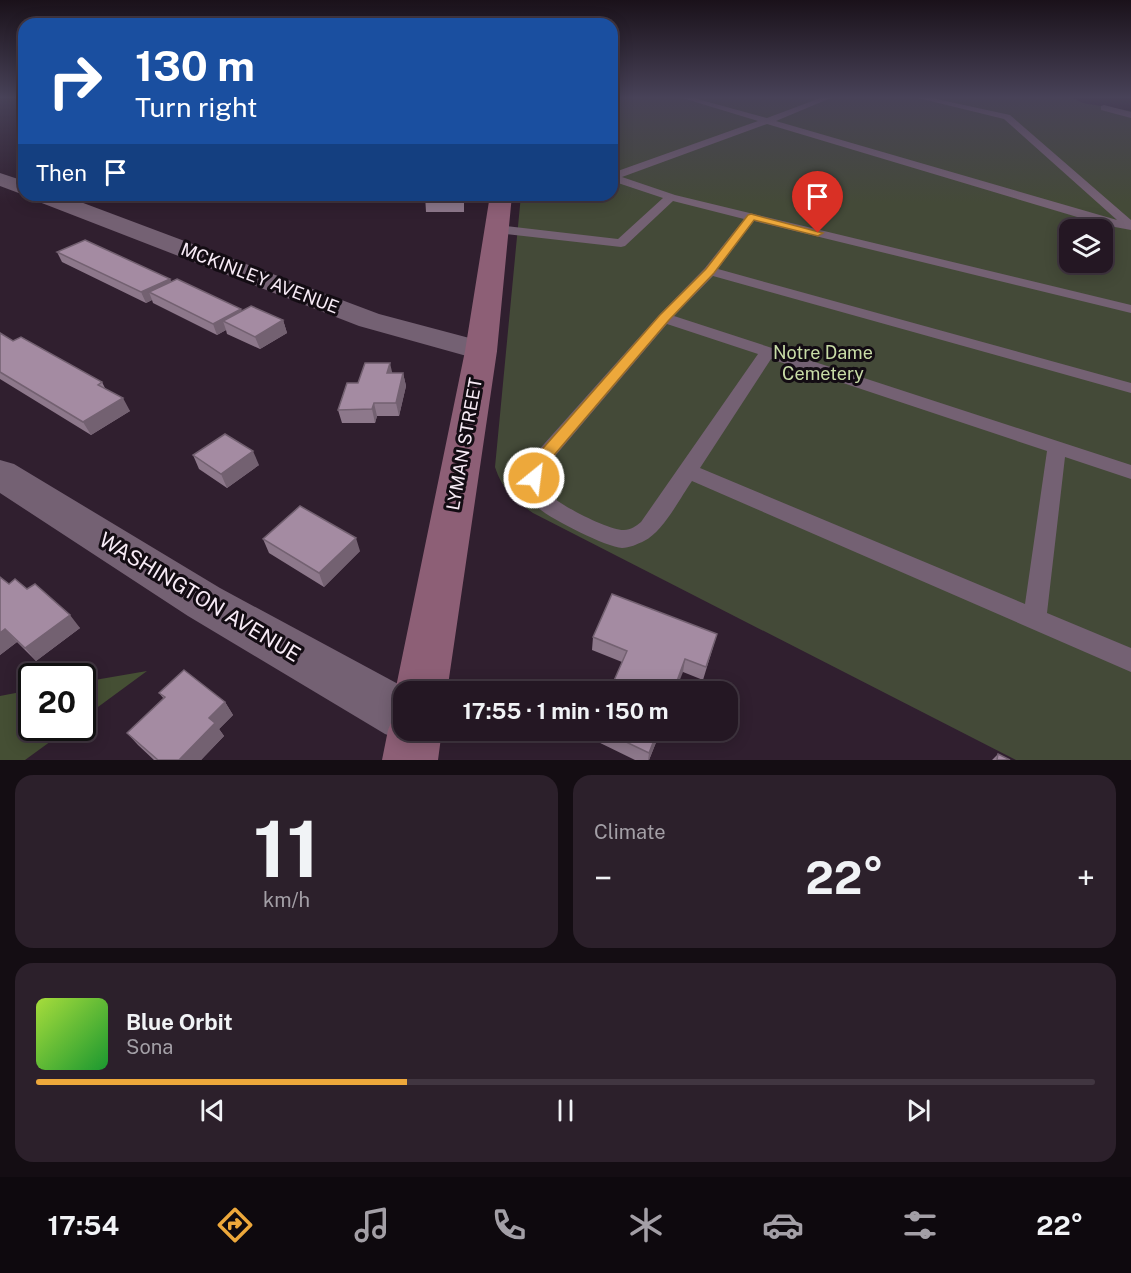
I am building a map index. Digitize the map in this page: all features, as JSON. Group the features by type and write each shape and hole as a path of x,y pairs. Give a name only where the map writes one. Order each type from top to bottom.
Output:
{"main road":[{"name":"LYMAN STREET","path":"423,681 481,351 499,212"},
{"path":"410,760 413,741"}],"street":[{"path":"0,179 18,186"},
{"name":"MCKINLEY AVENUE","path":"58,201 369,320 481,351"},
{"name":"WASHINGTON AVENUE","path":"0,474 204,602 393,709"}],"lane":[{"path":"618,175 735,132"},
{"path":"806,132 1108,222 1130,225"},
{"path":"1025,132 1130,225"},
{"path":"618,179 671,197 1131,309"},
{"path":"499,212 621,243 671,197"},
{"path":"751,217 710,271 664,318 543,458 536,471 534,486 538,497 548,506 606,535 624,539 642,533 648,528 688,471 767,352"},
{"path":"710,271 1131,388"},
{"path":"664,318 1131,472"},
{"path":"1035,619 1057,447"},
{"path":"688,471 1131,660"}],"green space":[{"name":"Notre Dame Cemetery","path":"618,132 1131,132 1131,760 1016,760 533,513 509,493 501,482 495,467 520,201 618,201"},
{"path":"147,671 96,708 96,680"},
{"path":"18,693 18,741 51,741 25,760 0,760 0,696"}],"building":[{"path":"424,201 463,201 463,202"},
{"path":"85,240 170,279 141,292 57,252"},
{"path":"177,279 241,309 213,324 149,292"},
{"path":"251,306 283,320 255,337 223,321"},
{"path":"0,333 13,341 21,337 102,382 98,385 123,398 83,422 0,372"},
{"path":"365,363 390,363 387,373 403,373 396,403 374,403 372,409 338,410 347,383 358,383"},
{"path":"225,434 253,451 221,474 193,455"},
{"path":"300,506 356,538 319,573 263,539"},
{"path":"0,577 9,584 15,579 27,589 35,584 70,615 25,648 5,629 0,633"},
{"path":"612,594 717,634 706,667 685,659 677,681 614,681 627,651 593,637"},
{"path":"184,670 225,702 209,718 215,723 179,760 158,760 127,733 165,697 159,693"},
{"path":"624,741 654,741 649,753"},
{"path":"998,754 1010,760 997,760"}],"route":[{"path":"534,478 537,466 543,458 664,318 710,271 751,217 818,233"}]}
